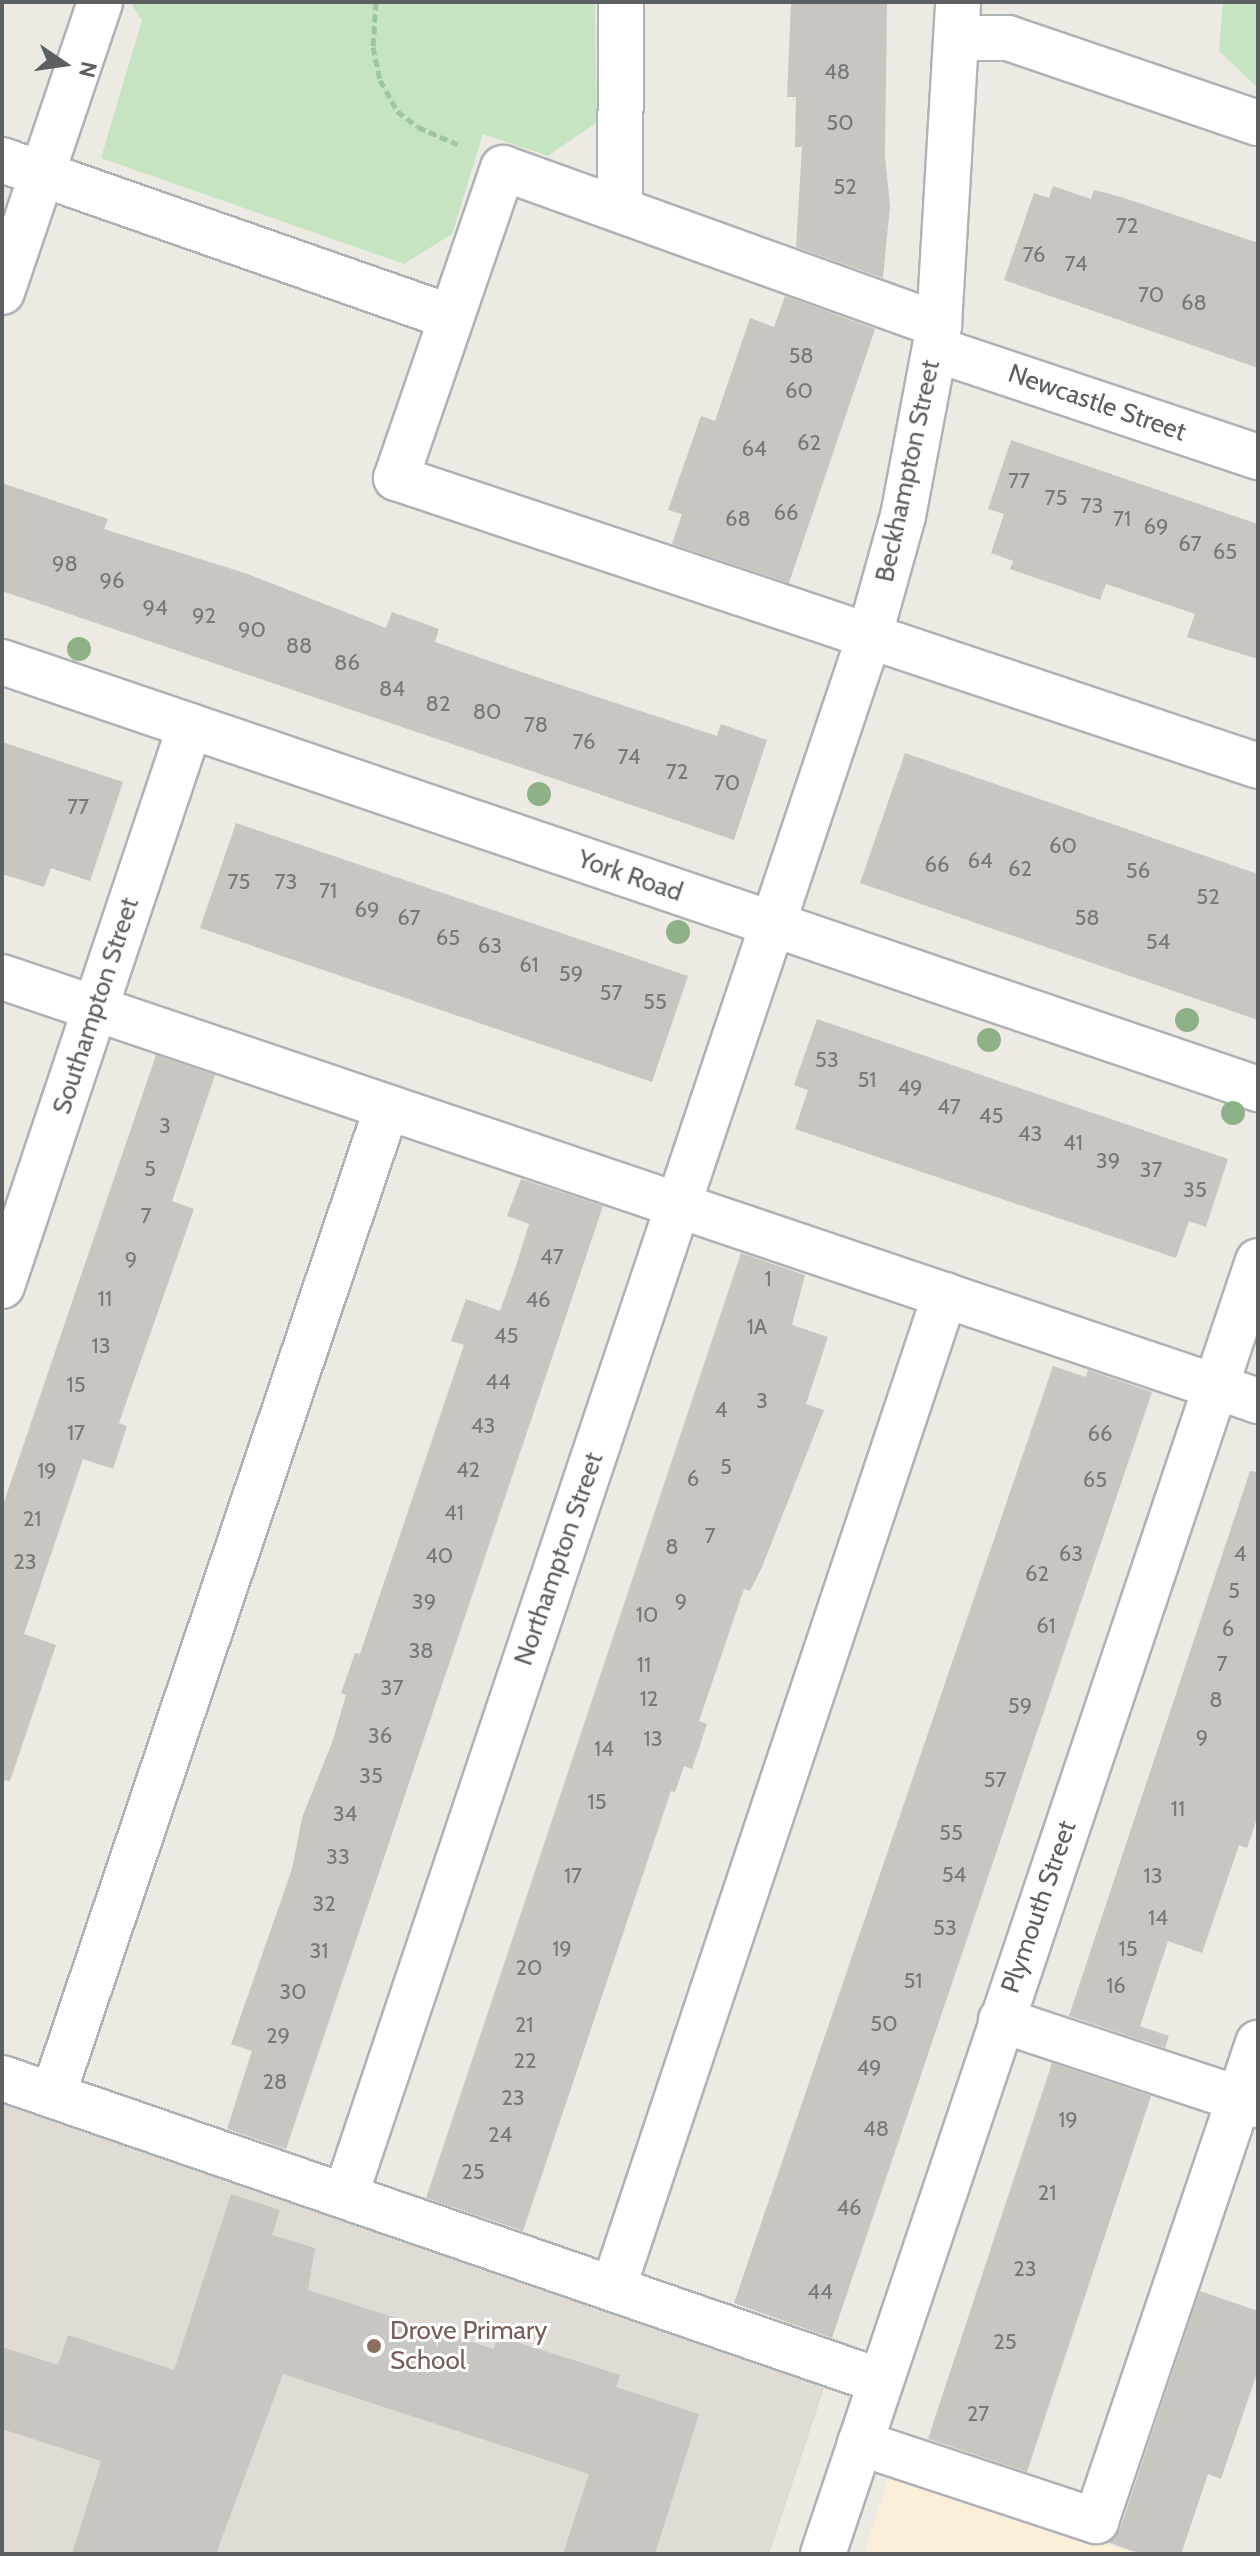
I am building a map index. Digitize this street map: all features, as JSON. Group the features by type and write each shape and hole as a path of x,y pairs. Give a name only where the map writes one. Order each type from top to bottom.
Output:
{"street":[{"path":"2,292 100,2"},
{"path":"620,210 621,2"},
{"path":"958,20 1258,123"},
{"name":"Beckhampton Street","path":"773,924 870,634 903,516 937,337 958,20"},
{"path":"2,160 451,317"},
{"path":"503,168 396,478 1258,766"},
{"name":"Newcastle Street","path":"503,168 620,210 937,337 1258,457"},
{"name":"York Road","path":"2,662 1258,1089"},
{"name":"Southampton Street","path":"2,1286 190,726"},
{"name":"Northampton Street","path":"346,2194 773,924"},
{"path":"2,977 1258,1401"},
{"path":"53,2095 387,1107"},
{"name":"Plymouth Street","path":"823,2554 1258,1261"},
{"path":"614,2286 945,1295"},
{"path":"1001,2020 1249,2102"},
{"path":"860,2443 1096,2521 1249,2102 1258,2043"},
{"path":"2,2078 614,2286 880,2381"}],"path":[{"path":"376,2 373,47 380,80 397,111 418,127 478,150 503,168"}],"shaded area":[{"name":"Drove Primary School","path":"2,2090 828,2376 769,2554 2,2554"},
{"path":"891,2472 1033,2517 1135,2554 864,2554"}],"green space":[{"path":"130,2 595,2 597,122 548,156 483,134 452,234 404,264 101,158 142,20"},
{"path":"1223,2 1258,2 1258,88 1219,51"}],"building":[{"path":"791,2 887,2 885,156 890,206 883,278 796,247 802,147 795,147 796,97 787,97"},
{"path":"1053,186 1091,199 1094,190 1121,197 1258,243 1258,368 1004,280 1034,193 1049,198"},
{"path":"785,296 875,329 789,583 672,544 682,514 668,510 701,416 715,421 750,318 774,327"},
{"path":"1011,440 1258,524 1258,659 1187,637 1195,614 1106,584 1100,600 1010,569 1013,561 991,553 1004,514 988,509"},
{"path":"2,483 108,519 104,529 245,573 386,628 392,612 439,629 435,642 527,674 717,736 721,724 767,740 734,840 2,591"},
{"path":"2,742 123,782 90,881 51,868 44,887 2,874"},
{"path":"905,753 1258,874 1258,1020 860,883"},
{"path":"236,823 688,976 652,1082 200,928"},
{"path":"817,1019 1228,1159 1206,1227 1189,1221 1176,1258 795,1129 808,1090 794,1085"},
{"path":"156,1055 215,1075 172,1201 194,1209 119,1423 127,1426 113,1469 83,1459 24,1634 56,1645 10,1781 2,1780 2,1508"},
{"path":"521,1179 603,1206 286,2149 227,2129 252,2051 231,2044 292,1869 302,1818 333,1740 346,1695 341,1693 355,1653 360,1654 464,1345 451,1341 466,1299 500,1311 515,1269 529,1224 507,1216"},
{"path":"741,1253 805,1275 792,1325 828,1337 806,1404 824,1410 762,1567 750,1591 744,1589 699,1721 707,1724 692,1769 684,1766 675,1792 671,1791 523,2231 426,2198"},
{"path":"1053,1366 1086,1377 1088,1370 1152,1392 832,2338 734,2303"},
{"path":"1250,1471 1258,1472 1258,1815 1247,1848 1239,1845 1202,1953 1168,1941 1140,2026 1169,2036 1165,2048 1069,2016"},
{"path":"1052,2063 1151,2096 1027,2472 928,2439"},
{"path":"231,2194 280,2210 272,2235 315,2248 308,2290 494,2349 498,2336 620,2375 616,2387 699,2414 655,2554 563,2554 589,2474 283,2374 216,2554 72,2554 101,2461 2,2429 2,2347 58,2365 68,2335 174,2370"},
{"path":"1200,2291 1258,2311 1258,2370 1221,2479 1208,2474 1181,2554 1141,2554 1107,2542 1120,2529"}],"place":[{"name":"Drove Primary School","path":"374,2346"}]}
